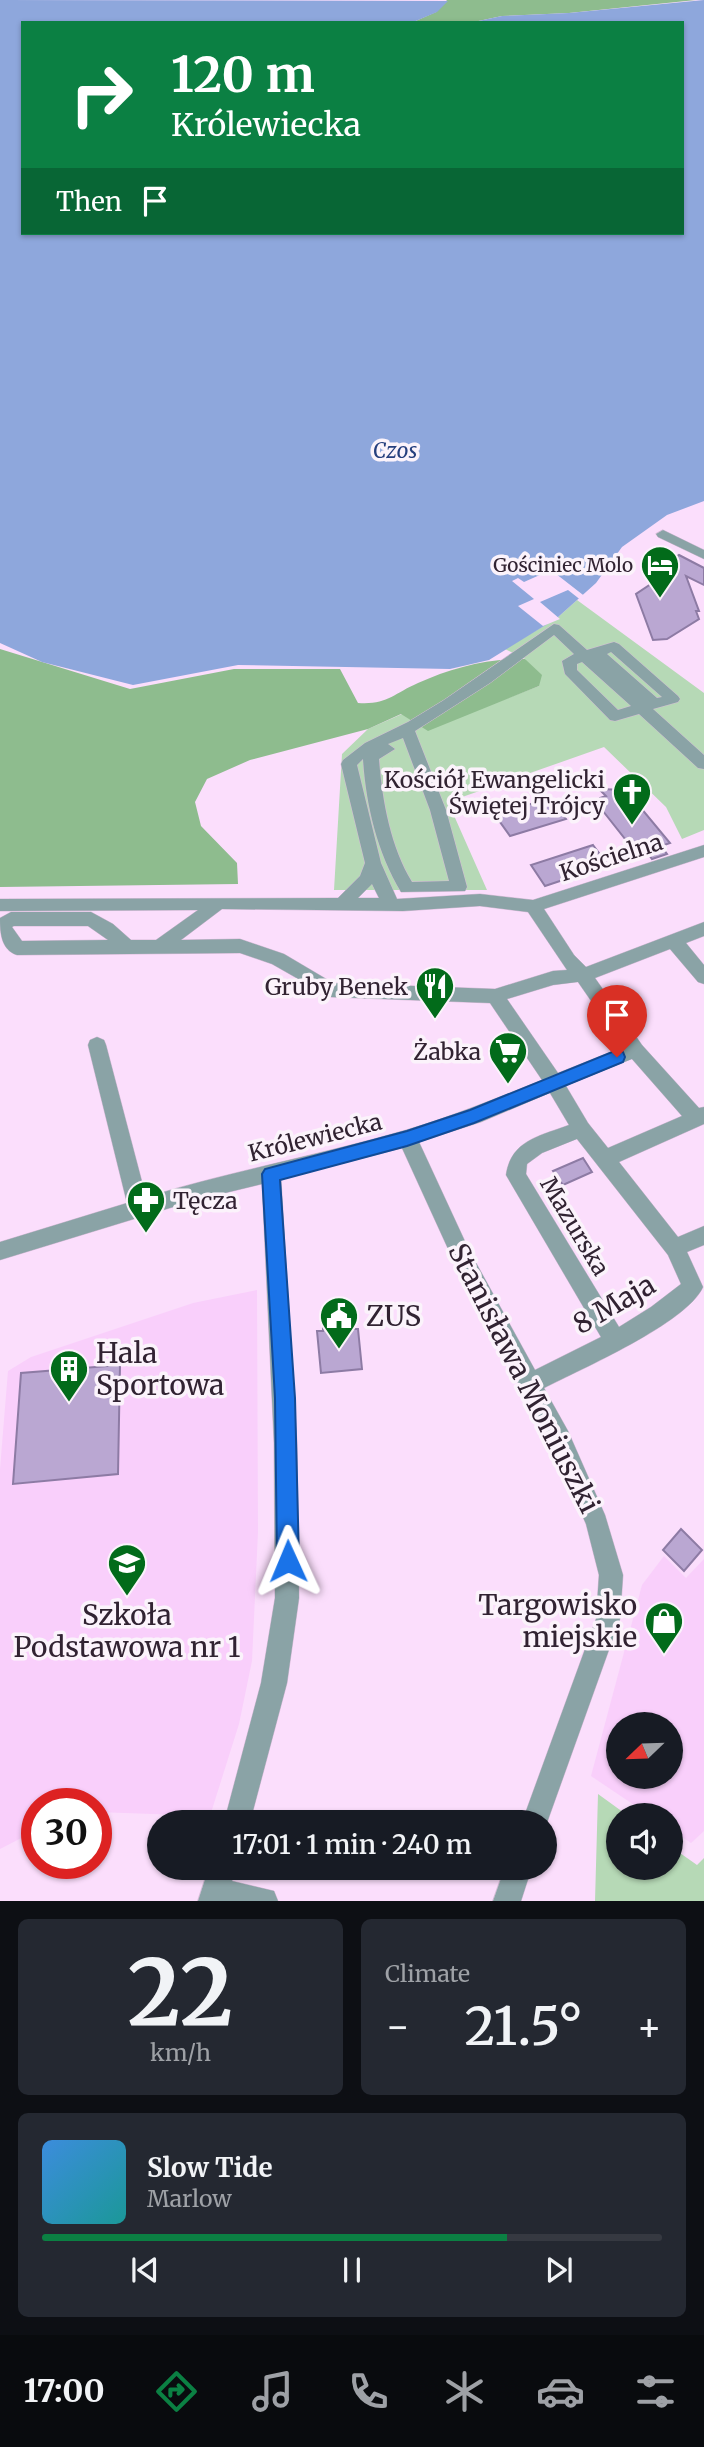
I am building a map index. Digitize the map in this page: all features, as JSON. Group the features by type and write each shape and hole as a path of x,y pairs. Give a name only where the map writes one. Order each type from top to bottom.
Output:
{"street":[{"path":"663,534 704,555"},
{"path":"480,900 459,887 407,888 396,873 372,779 371,756 409,734 554,628 590,654 648,706 704,764"},
{"path":"614,647 673,699 648,706 615,716 570,671 569,661 614,647"},
{"path":"648,706 704,748"},
{"path":"399,910 384,892 373,863 349,764 356,755 409,734"},
{"path":"409,734 438,810 459,887"},
{"name":"Kościelna","path":"533,906 704,851"},
{"path":"343,903 367,879 373,863"},
{"path":"0,905 343,903 399,910 480,900 533,906 568,960 583,975 635,1050 700,1117 605,1159"},
{"path":"159,947 219,902"},
{"path":"127,947 91,919 11,919 2,925 17,948 240,946 278,959 330,989 495,996 554,978 583,975 704,929"},
{"path":"673,940 704,977"},
{"path":"495,996 554,1082 581,1129 675,1248 704,1235"},
{"path":"97,1045 139,1209"},
{"name":"Królewiecka","path":"0,1251 196,1191 407,1138 474,1116 635,1050"},
{"name":"Mazurska","path":"581,1129 535,1147 518,1160 516,1175 615,1340"},
{"name":"Stanisława Moniuszki","path":"407,1138 462,1257 531,1383 597,1522 611,1575 608,1619 539,1810"},
{"path":"240,1810 267,1715 284,1634 288,1561 285,1398 271,1174"},
{"name":"8 Maja","path":"531,1383 615,1340 682,1298 693,1287 675,1248"},
{"path":"506,1901 514,1880"},
{"path":"216,1887 264,1901"}],"shaded area":[{"name":"Szkoła Podstawowa nr 1","path":"257,1290 258,1532 252,1661 239,1724 212,1810 147,1810 147,1814 112,1813 112,1788 21,1788 21,1838 0,1849 0,1469 8,1371 31,1357 193,1303"},
{"name":"Targowisko miejskie","path":"664,1556 686,1578 704,1559 704,1831 691,1843 683,1838 683,1803 631,1803 610,1789 683,1789 683,1712 608,1712 642,1585"},
{"name":"Targowisko miejskie","path":"606,1720 606,1786 591,1776"}],"green space":[{"path":"447,0 696,0 569,13 502,16 478,21 416,21 436,12"},
{"path":"577,600 704,693 704,830 682,839 666,807 604,747 448,802 487,890 334,890 342,754 368,729 402,714 495,703 539,686 525,659 505,649 557,618"},
{"path":"0,649 130,689 234,669 340,669 358,703 390,698 431,678 484,662 525,659 542,675 539,686 428,731 401,714 368,729 250,760 207,779 195,802 201,826 237,863 238,884 0,887"},
{"path":"598,1794 610,1803 606,1803 606,1880 683,1880 683,1855 697,1865 704,1858 704,1901 595,1901"}],"water":[{"name":"Czos","path":"0,0 448,1 437,12 416,21 21,21 21,235 684,235 684,21 478,21 502,16 569,13 704,0 704,501 667,515 622,547 596,583 557,618 489,660 450,669 238,665 133,685 42,662 0,643"}],"pier":[{"path":"551,570 587,598 582,601 568,590 540,602 560,619 543,626 518,606 534,599 512,581 518,578 524,582"}],"building":[{"name":"Gościniec Molo","path":"679,555 704,568 704,585 686,576 699,611 696,611 699,619 667,639 653,640 636,594 666,574 657,570"},
{"name":"Kościół Ewangelicki Świętej Trójcy","path":"599,789 626,790 670,843 661,846 667,854 652,859 646,851 637,854 599,806 600,798 606,796"},
{"path":"550,798 566,819 510,836 495,815"},
{"path":"593,845 608,865 545,886 531,865"},
{"path":"583,1158 592,1172 563,1185 553,1171"},
{"name":"ZUS","path":"352,1325 352,1329 358,1329 362,1369 321,1373 317,1331 323,1331 323,1327"},
{"name":"Hala Sportowa","path":"120,1365 118,1474 13,1484 21,1373"},
{"path":"681,1529 702,1550 684,1571 663,1550"}],"place":[{"name":"Gościniec Molo","path":"660,599"},
{"name":"Kościół Ewangelicki Świętej Trójcy","path":"632,826"},
{"name":"Gruby Benek","path":"435,1020"},
{"name":"Żabka","path":"508,1085"},
{"name":"Tęcza","path":"146,1234"},
{"name":"ZUS","path":"339,1350"},
{"name":"Hala Sportowa","path":"69,1403"},
{"name":"Szkoła Podstawowa nr 1","path":"127,1597"},
{"name":"Targowisko miejskie","path":"664,1655"}],"route":[{"path":"288,1561 285,1398 271,1174 407,1138 474,1116 617,1057"}]}
